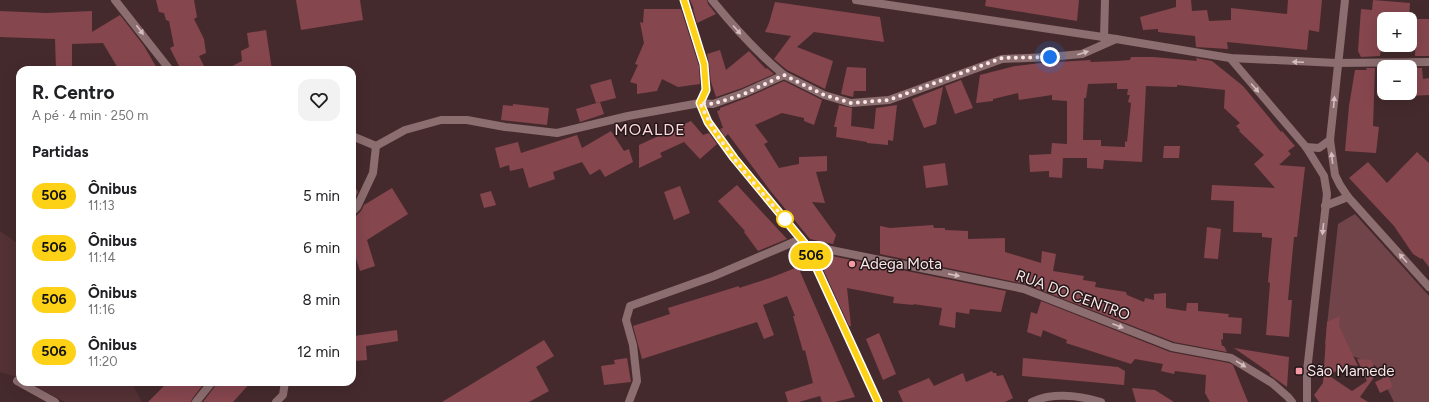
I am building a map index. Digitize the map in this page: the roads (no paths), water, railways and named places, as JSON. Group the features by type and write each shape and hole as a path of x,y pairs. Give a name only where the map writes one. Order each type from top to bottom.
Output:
{"street":[{"path":"115,0 167,66"},
{"path":"684,0 704,64 706,90 700,103 708,122 734,158 806,245 878,402"},
{"path":"712,0 746,40 784,75 824,95 851,103 889,100 1002,58 1050,57 1082,54 1116,39"},
{"path":"856,0 1116,39 1230,58 1337,63 1429,62"},
{"path":"1104,38 1105,0"},
{"path":"1345,0 1337,63 1330,140 1335,175 1348,197 1429,287"},
{"path":"1230,58 1306,147 1324,176 1327,194 1307,371 1307,402"},
{"path":"376,146 405,130 441,120 467,120 505,127 557,133 628,116 700,103 713,104 744,94 784,75"},
{"path":"356,138 376,146"},
{"path":"1306,147 1319,148 1330,140"},
{"path":"356,208 373,173 376,146"},
{"path":"1325,206 1348,197"},
{"name":"RUA DO CENTRO","path":"629,402 637,381 633,345 626,320 630,306 714,276 796,242 1024,289 1172,347 1231,358 1272,384 1292,402"},
{"path":"26,386 55,402"},
{"path":"196,402 209,386"},
{"path":"276,402 283,395 284,386"},
{"path":"1032,402 1047,397 1060,396 1090,399 1101,402"}],"place":[{"name":"Adega Mota","path":"852,264"},
{"name":"São Mamede","path":"1299,371"}],"district":[{"name":"MOALDE","path":"650,129"}]}
